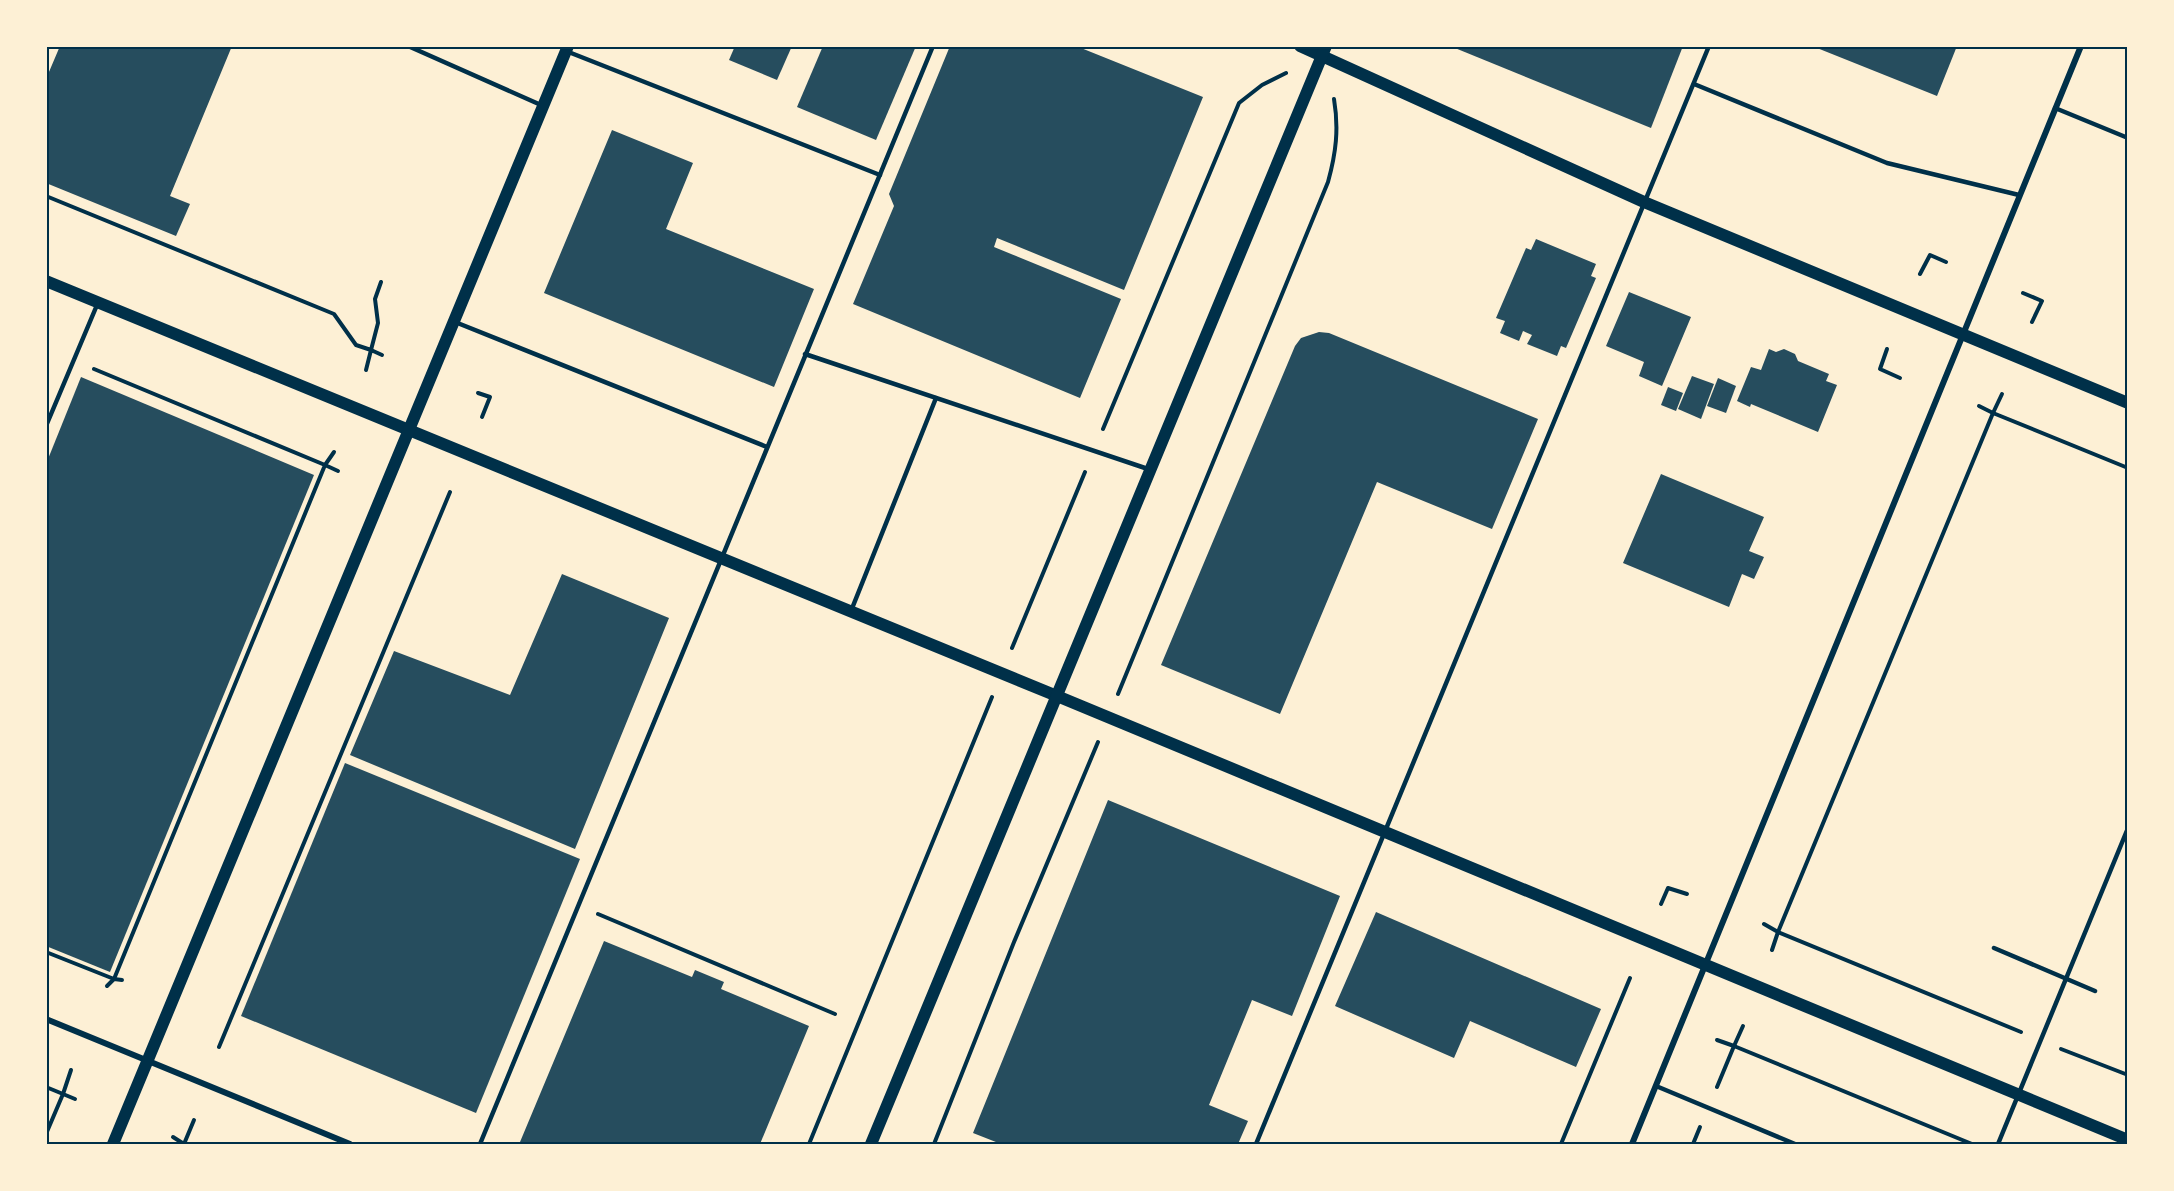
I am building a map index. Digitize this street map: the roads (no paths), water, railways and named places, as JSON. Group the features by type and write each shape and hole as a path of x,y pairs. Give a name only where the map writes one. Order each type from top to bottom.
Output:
{"main road":[{"path":"1300,46 1324,51 1644,202 1961,336 2127,403"},
{"path":"113,1144 567,49"},
{"path":"871,1144 1324,51"},
{"path":"46,281 1387,832 2127,1140"}],"street":[{"path":"1632,1144 2081,46"},
{"path":"46,1019 350,1144"}],"lane":[{"path":"408,46 544,106"},
{"path":"480,1144 720,557 933,46"},
{"path":"1256,1144 1387,832 1709,46"},
{"path":"567,49 880,175"},
{"path":"1694,84 1887,163 2019,195"},
{"path":"2055,108 2127,138"},
{"path":"46,426 98,302"},
{"path":"454,322 766,447"},
{"path":"805,354 1151,470"},
{"path":"851,611 936,398"},
{"path":"1998,1144 2127,828"},
{"path":"1994,948 2095,991"},
{"path":"1656,1086 1795,1144"}]}
